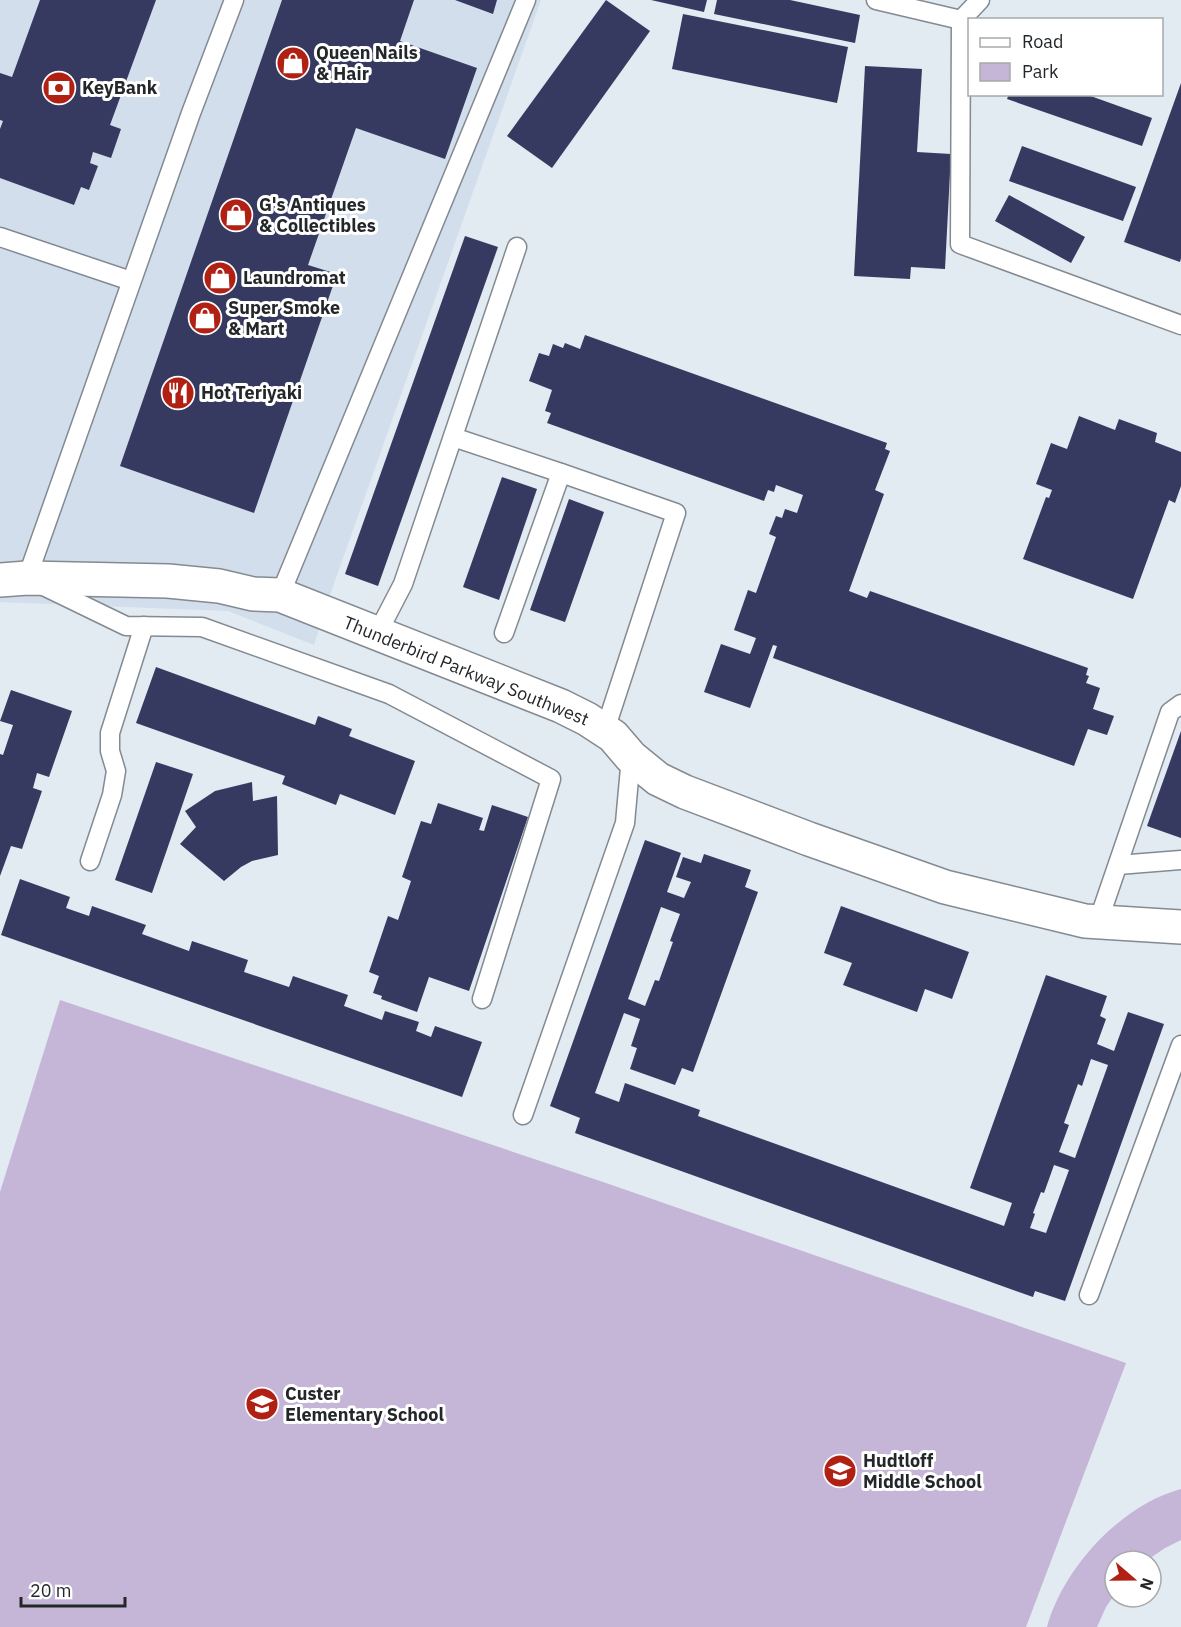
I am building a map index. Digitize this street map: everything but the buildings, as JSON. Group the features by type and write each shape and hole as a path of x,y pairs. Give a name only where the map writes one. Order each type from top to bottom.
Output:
{"street":[{"name":"Thunderbird Parkway Southwest","path":"14,579 168,581 219,586 254,594 280,595 561,706 587,718 605,730 632,757 658,778 685,792 809,839 945,886 1085,921 1181,927"}],"lane":[{"path":"234,0 131,281 14,579 126,626 202,627 389,694 551,779 482,999"},
{"path":"280,595 526,0"},
{"path":"876,0 961,20"},
{"path":"980,0 961,20 960,244 1181,325"},
{"path":"0,237 131,281"},
{"path":"377,634 403,584 517,247"},
{"path":"453,437 676,513 605,730"},
{"path":"504,633 561,473"},
{"path":"90,861 112,795 116,771 110,751 110,733 144,626"},
{"path":"1098,922 1170,712 1181,704"},
{"path":"523,1115 625,824 632,757"},
{"path":"1118,865 1181,860"},
{"path":"1089,1295 1181,1045"}],"shaded area":[{"path":"0,0 541,0 314,645 228,611 0,602"}],"green space":[{"path":"60,1000 603,1182 1126,1363 1026,1627 0,1627 0,1192"},
{"path":"1181,1489 1181,1540 1163,1549 1103,1549 1103,1609 1105,1609 1097,1627 1047,1627 1066,1583 1098,1542 1116,1524 1159,1497"}],"place":[{"name":"Queen Nails & Hair","path":"293,63"},
{"name":"KeyBank","path":"59,88"},
{"name":"G's Antiques & Collectibles","path":"236,215"},
{"name":"Laundromat","path":"220,278"},
{"name":"Super Smoke & Mart","path":"205,318"},
{"name":"Hot Teriyaki","path":"178,393"},
{"name":"Custer Elementary School","path":"262,1404"},
{"name":"Hudtloff Middle School","path":"840,1471"}]}
